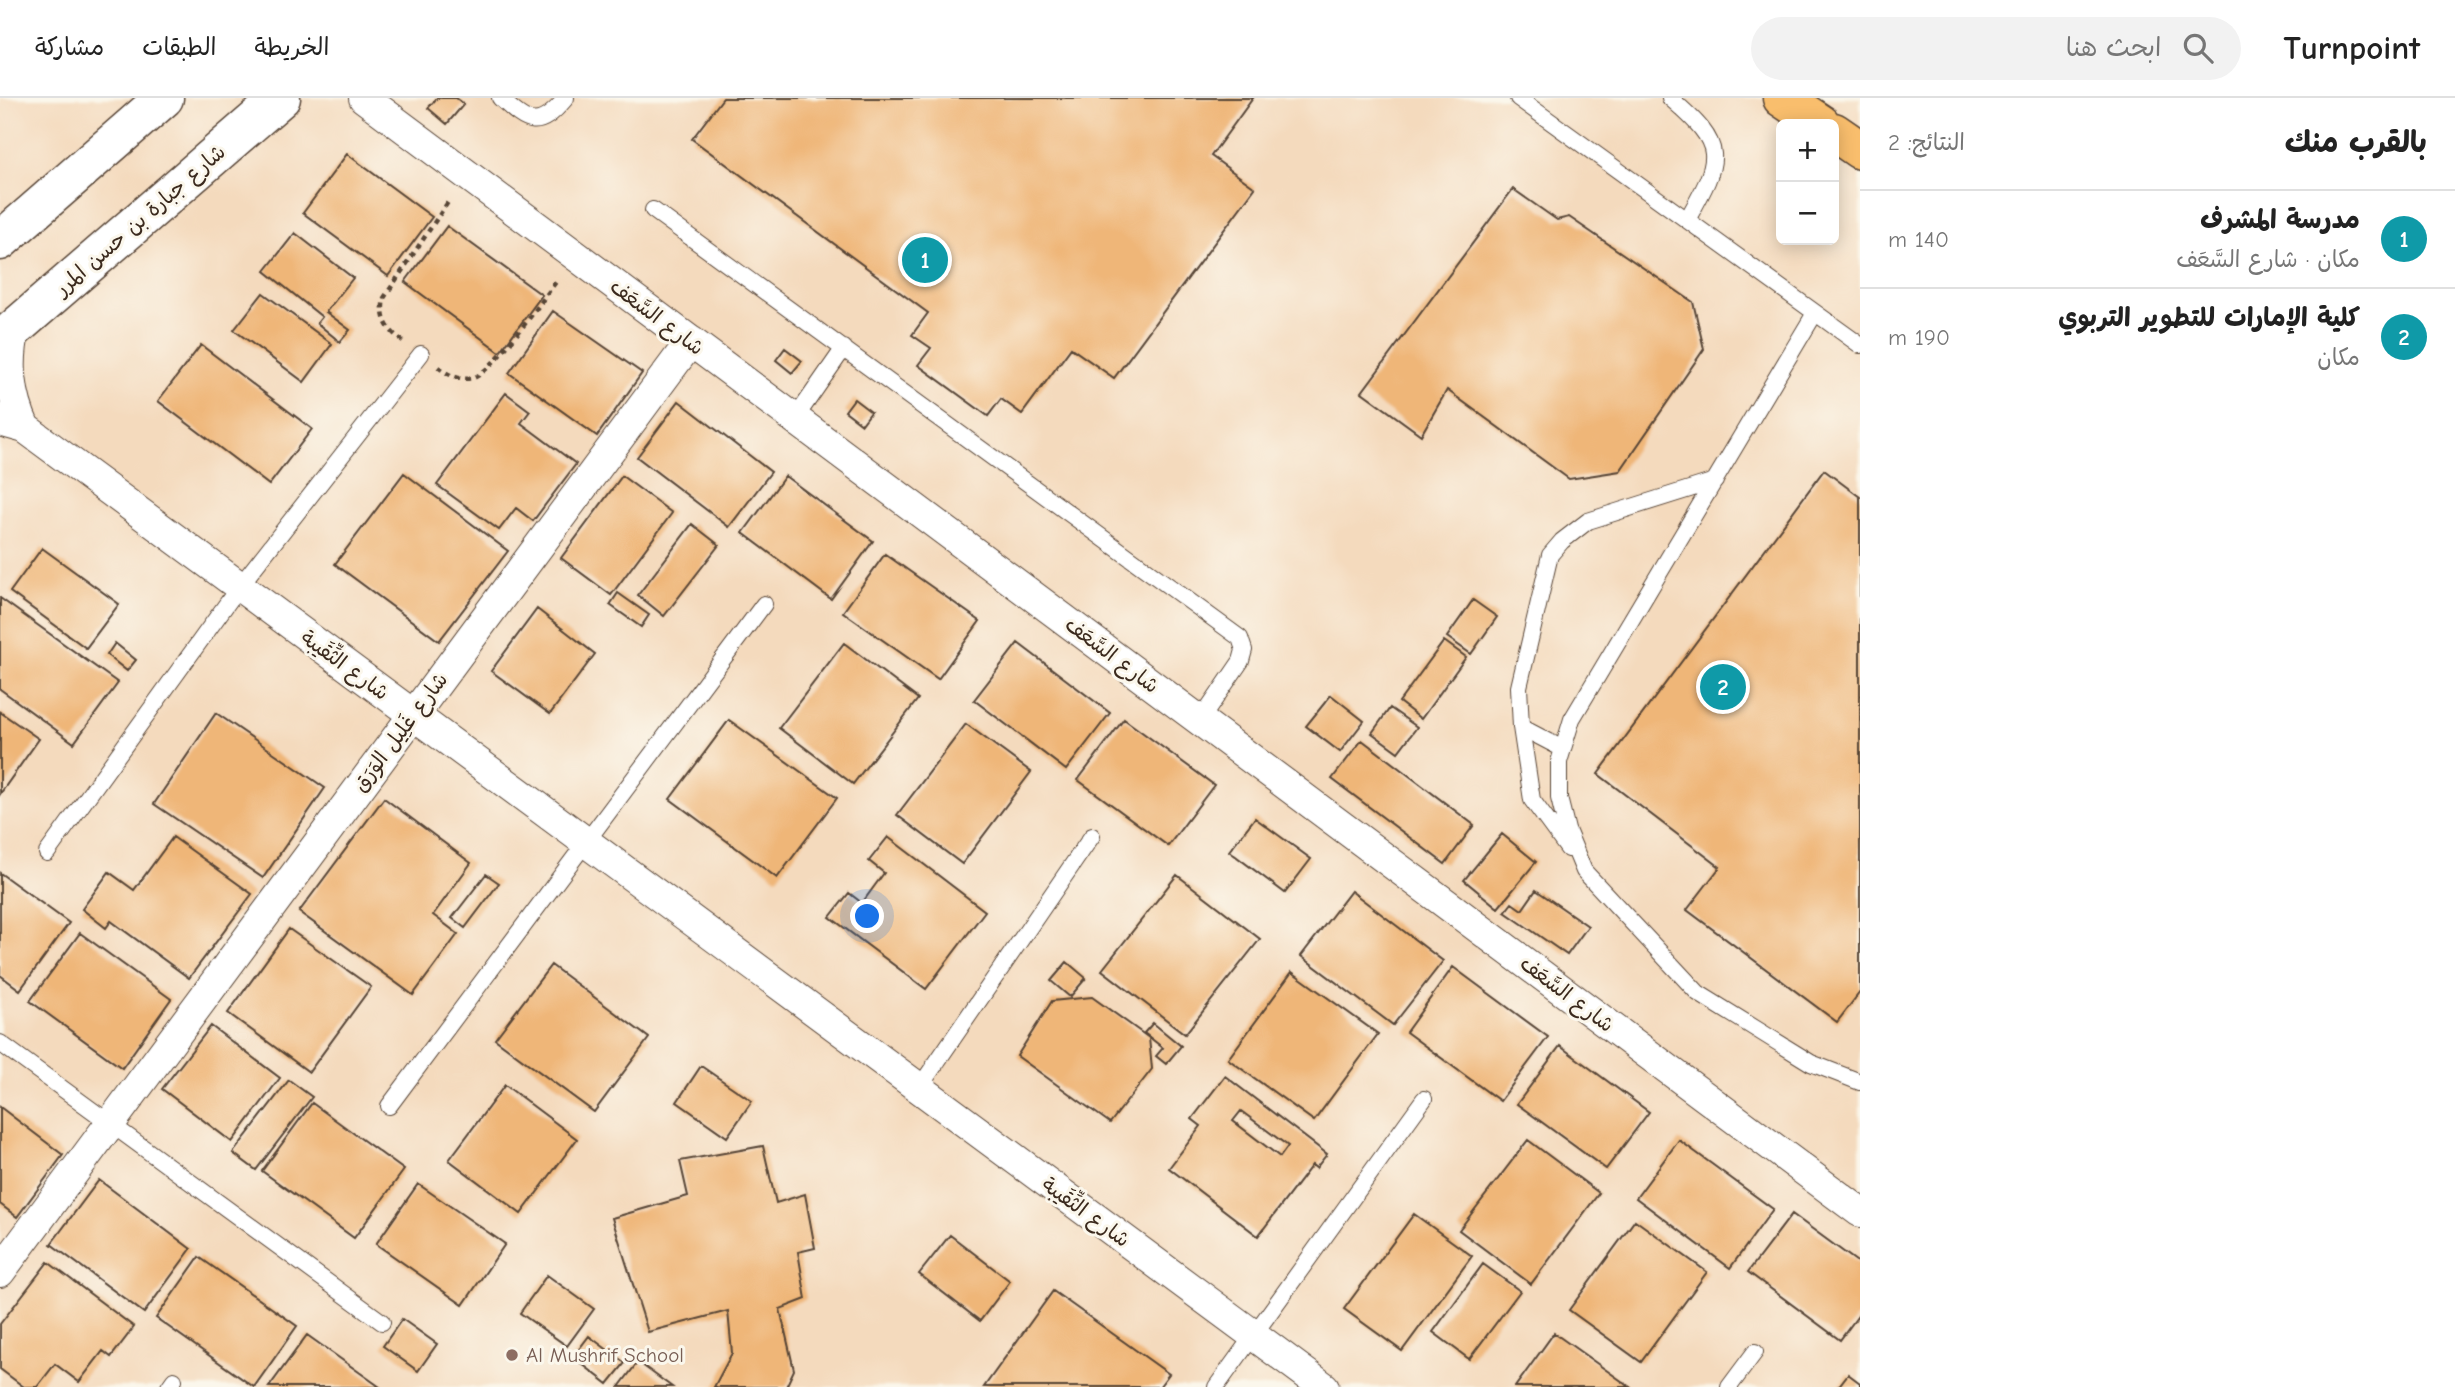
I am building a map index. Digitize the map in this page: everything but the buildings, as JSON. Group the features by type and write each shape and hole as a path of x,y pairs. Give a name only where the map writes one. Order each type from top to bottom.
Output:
{"main road":[{"path":"1782,98 1814,119"},
{"path":"1839,135 1860,150"}],"street":[{"path":"0,242 163,98"},
{"name":"شارع جبارة بن حسن المرر","path":"7,335 281,98"},
{"name":"شارع السَّعَف","path":"364,98 1860,1212"},
{"name":"شارع الثِّقَيبة","path":"7,335 10,379 17,410 12,425 239,586 1324,1387"},
{"name":"شارع غَلِيل الوَرَق","path":"0,1272 691,341"}],"lane":[{"path":"500,98 526,120 539,122 555,111 566,98"},
{"path":"1518,98 1860,345"},
{"path":"1670,98 1698,123 1712,140 1714,162 1709,181 1687,220"},
{"path":"653,210 1240,638 1244,650 1241,661 1200,721"},
{"path":"1584,871 1566,830 1559,798 1559,762 1572,719 1815,313"},
{"path":"794,419 844,348"},
{"path":"47,853 239,586 421,354"},
{"path":"1715,481 1588,521 1562,541 1550,555 1519,687 1521,727 1532,800 1584,871 1698,993 1811,1063 1860,1082"},
{"path":"389,1106 764,604"},
{"path":"1521,727 1563,749"},
{"path":"919,1088 1092,836"},
{"path":"0,1043 382,1322"},
{"path":"1216,1387 1424,1099"},
{"path":"1729,1387 1755,1352"}],"path":[{"path":"466,174 384,298 383,316 392,334 455,377 475,377 484,372 576,256"}],"place":[{"name":"مدرسة المشرف","path":"925,260"},
{"name":"كلية الإمارات للتطوير التربوي","path":"1723,687"},
{"name":"Al Mushrif School","path":"512,1355"}]}
